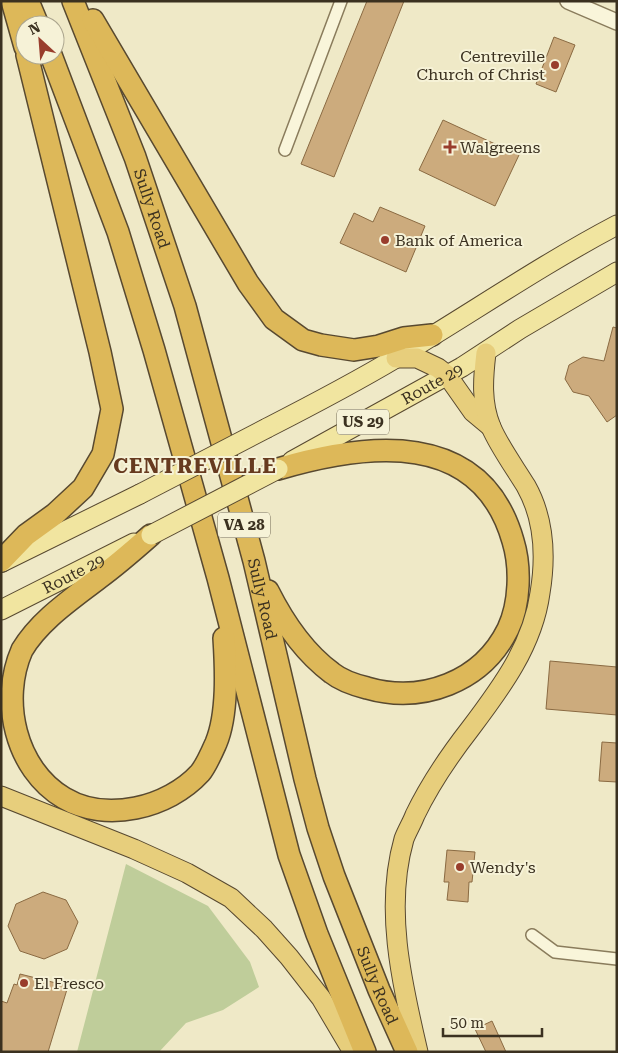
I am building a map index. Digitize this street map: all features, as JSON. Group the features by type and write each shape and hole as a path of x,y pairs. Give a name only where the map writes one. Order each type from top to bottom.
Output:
{"highway":[{"path":"12,1 16,15"},
{"path":"28,1 34,15"},
{"name":"Sully Road","path":"73,1 135,157 185,306 254,561 318,828 334,876 376,982 407,1052"},
{"path":"82,1 248,283 274,319 304,340 342,349 354,350 379,346 404,338 432,335"},
{"path":"1,562 26,535 55,514 83,488 103,454 112,410 98,343 29,65"},
{"name":"VA 28","path":"55,65 118,232 154,350 218,578 289,855 324,952 365,1052"},
{"path":"418,1052 397,958 396,901 398,866 404,838 422,801 446,761 497,693 516,664 530,632 540,593 543,545 535,504 491,427 483,388 486,353"},
{"path":"396,358 417,358 430,363 448,375 473,412 491,427"},
{"path":"254,561 284,619 315,658 333,674 352,684 375,691 412,694 452,684 482,664 508,629 514,610 518,570 516,550 510,530 502,512 478,482 451,463 431,455 410,451 384,450 324,457 278,469"},
{"path":"151,535 43,624 21,650 11,674 8,702 10,726 20,751 32,771 64,798 88,808 117,810 139,808 167,797 200,772 216,742 224,708 225,662 218,578"},
{"path":"1,796 134,849 187,873 231,898 264,929 295,964 321,998 353,1052"}],"main road":[{"name":"US 29","path":"1,562 140,494 324,399 396,358 522,280 617,225"},
{"name":"Route 29","path":"1,610 278,469 486,353 520,329 617,272"},
{"path":"598,283 617,281"}],"street":[{"path":"285,150 341,1"},
{"path":"568,1 617,22"},
{"path":"532,935 550,950 561,954 617,959"}],"green space":[{"path":"126,864 208,906 250,962 259,987 223,1010 186,1023 159,1052 77,1052"}],"building":[{"path":"367,1 404,1 334,177 301,164"},
{"name":"Centreville Church of Christ","path":"554,37 575,45 556,92 536,84"},
{"name":"Walgreens","path":"443,120 519,155 495,206 419,170"},
{"path":"380,207 425,226 406,272 340,243 354,213 373,222"},
{"path":"613,327 617,328 617,415 607,422 589,396 573,392 565,379 569,365 583,357 604,361"},
{"path":"550,661 617,667 617,715 546,709"},
{"path":"602,742 617,743 617,782 599,781"},
{"name":"Wendy's","path":"447,850 475,852 472,882 469,882 468,902 447,900 449,882 444,882"},
{"path":"43,892 66,900 78,922 67,949 44,959 20,951 8,926 16,904"},
{"path":"20,974 68,986 48,1052 1,1052 1,1001 7,1003 14,984 17,985"},
{"path":"492,1021 506,1052 486,1052 475,1029"}],"place":[{"name":"Centreville Church of Christ","path":"555,65"},
{"name":"Walgreens","path":"450,147"},
{"name":"Bank of America","path":"385,240"},
{"name":"Wendy's","path":"460,867"},
{"name":"El Fresco","path":"24,983"}],"district":[{"name":"CENTREVILLE","path":"195,466"}]}
